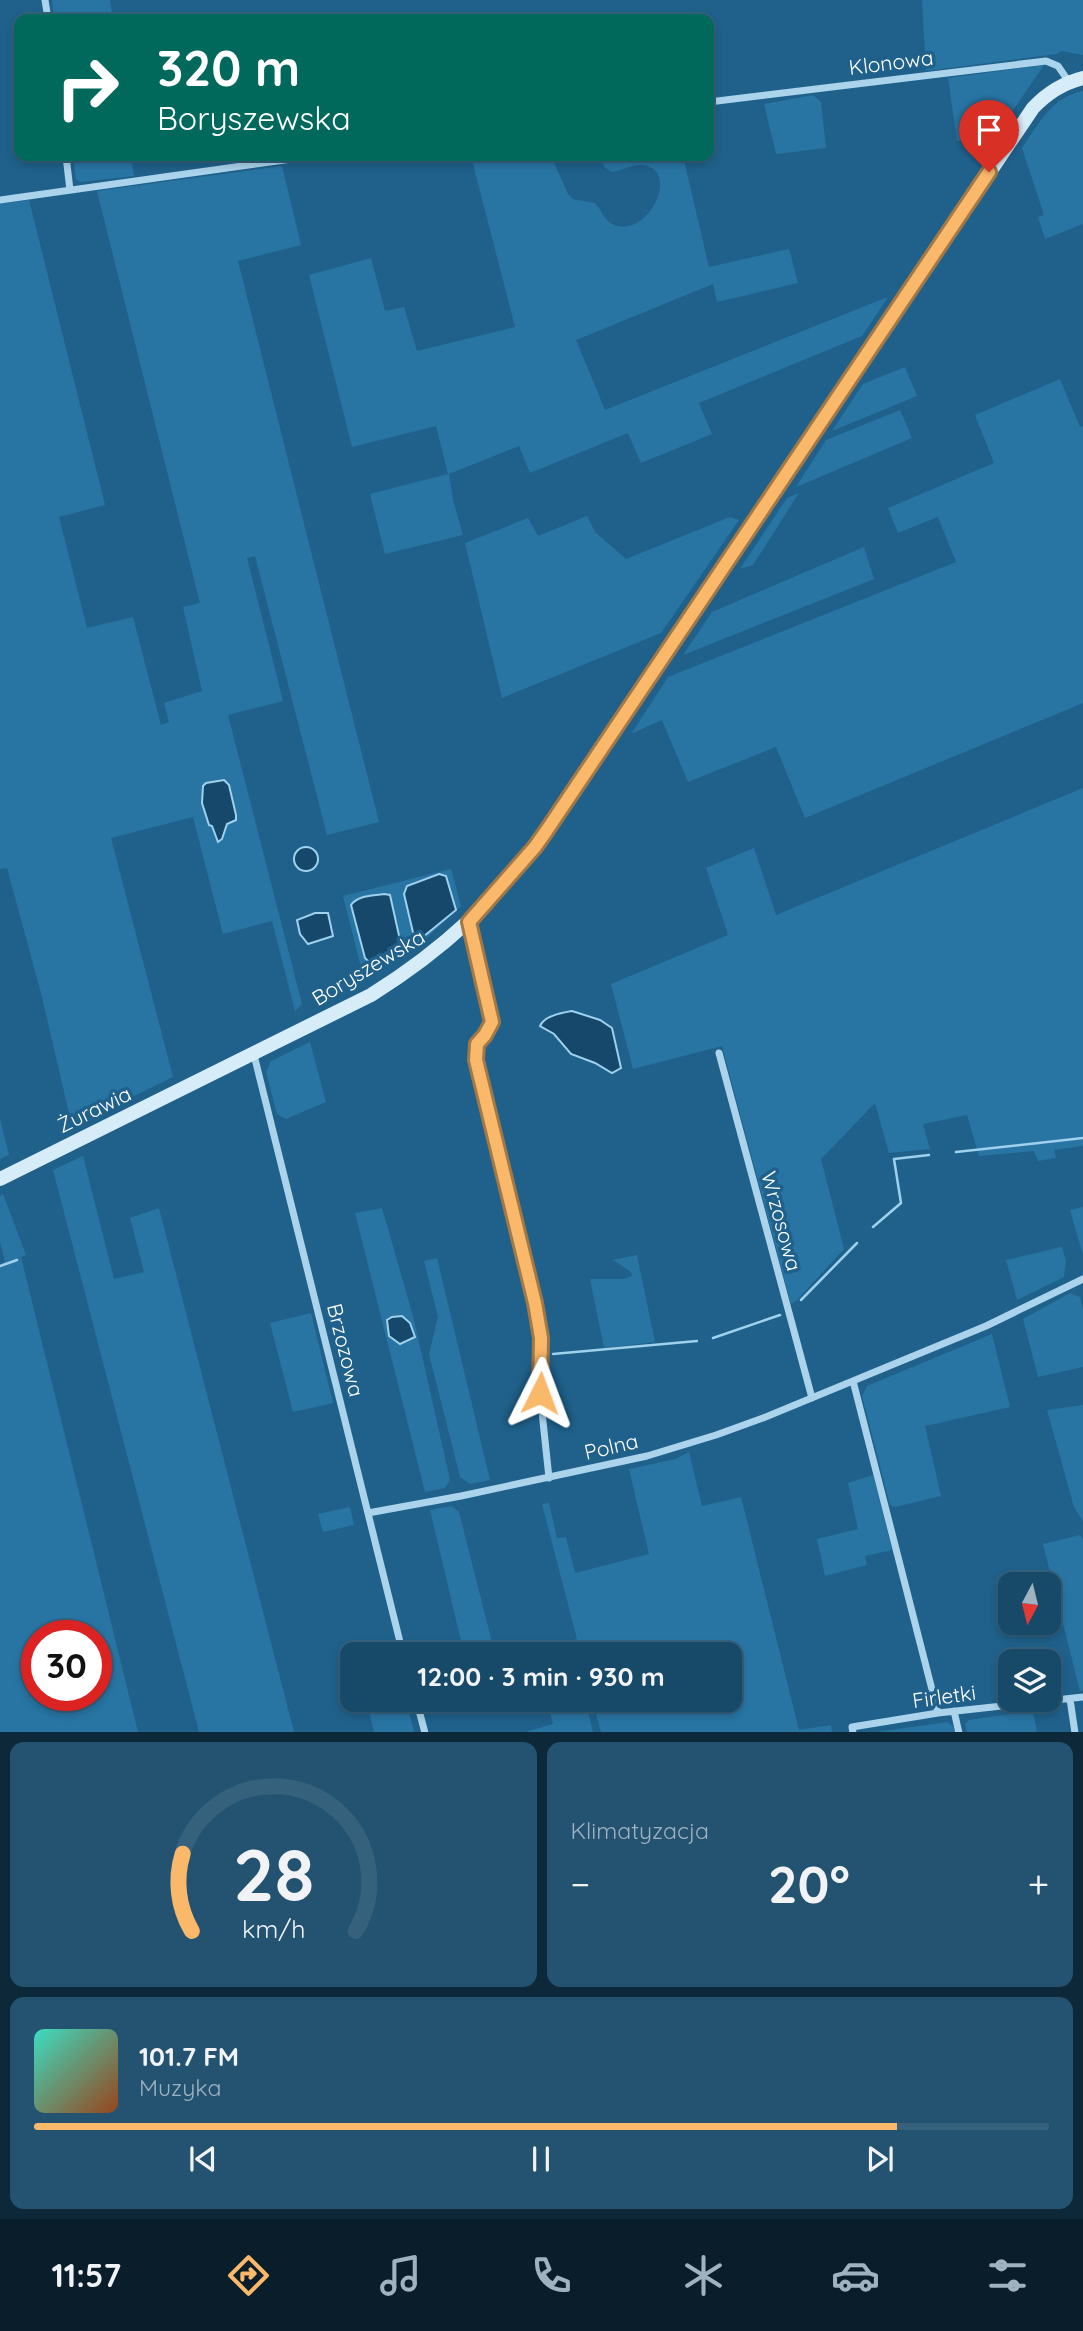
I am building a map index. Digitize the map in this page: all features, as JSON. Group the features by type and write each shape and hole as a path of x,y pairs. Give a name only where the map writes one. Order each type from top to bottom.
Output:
{"main road":[{"name":"Boryszewska","path":"207,1077 371,995 424,960 469,922 535,847 1024,120 1043,97 1076,80"},
{"name":"Żurawia","path":"0,1179 207,1077"}],"street":[{"name":"Klonowa","path":"714,101 1046,61 1058,66 1076,80"},
{"path":"67,161 70,190"},
{"path":"0,200 277,161"},
{"path":"469,922 492,1022 477,1044 476,1060 535,1303 541,1338 540,1393 549,1478"},
{"name":"Wrzosowa","path":"719,1052 812,1398"},
{"name":"Brzozowa","path":"254,1055 400,1642"},
{"name":"Polna","path":"368,1513 549,1478 647,1456 716,1435 986,1326 1083,1279"},
{"path":"853,1381 938,1713"},
{"name":"Firletki","path":"852,1730 938,1713 1083,1697"},
{"path":"1070,1699 1075,1732"},
{"path":"420,1712 425,1732"},
{"path":"954,1712 959,1732"}],"shaded area":[{"path":"52,0 110,0 112,14 53,14"},
{"path":"922,0 1083,0 1083,55 1061,51 1057,54 926,71"},
{"path":"1044,65 994,138 957,141 948,78"},
{"path":"1083,91 1083,224 1045,239 1038,217 1044,215 1022,148 1047,112 1063,99"},
{"path":"813,95 821,102 826,148 776,154 764,104"},
{"path":"74,161 132,161 134,176 80,182 76,179"},
{"path":"472,161 553,161 568,194 573,199 595,203 609,222 624,227 636,224 654,206 659,195 660,183 657,174 645,165 613,172 604,166 602,161 684,161 709,267 789,249 798,283 717,302 713,284 576,340 605,410 888,297 862,336 699,403 712,434 641,463 628,433 530,473 519,446 449,474 463,535 385,554 370,494 448,474 436,426 352,447 309,275 371,258 385,311 404,307 417,351 515,327"},
{"path":"282,166 301,245 238,261 379,822 327,835 255,556 247,558 283,701 228,715 302,1004 295,1011 272,921 223,934 193,817 111,838 173,1077 72,1126 41,993 7,868 0,869 0,204 29,200 105,505 59,517 87,628 133,617 161,725 169,722 164,703 202,691 183,607 200,603 97,191"},
{"path":"905,367 917,396 832,431 863,384"},
{"path":"1060,379 1080,427 1083,426 1083,703 805,818 776,747 688,782 662,720 631,734 668,677 956,562 938,517 898,533 888,508 994,463 975,415"},
{"path":"900,410 912,438 796,487 826,440"},
{"path":"799,493 753,565 740,569 787,498"},
{"path":"587,516 595,532 626,559 730,517 739,520 661,633 502,698 465,543 528,518 538,536"},
{"path":"864,547 874,579 683,655 712,612"},
{"path":"224,780 229,785 236,820 227,824 222,839 218,842 202,803 203,786"},
{"path":"1083,788 1083,1146 1054,1150 1056,1158 1038,1161 1034,1151 979,1156 967,1115 923,1124 930,1149 889,1153 875,1103 821,1159 844,1249 791,1304 722,1046 633,1069 611,984 728,935 706,868 754,848 776,915"},
{"path":"306,847 314,851 318,859 314,867 306,871 298,867 294,859 298,851"},
{"path":"451,869 461,906 411,952 364,979 343,896"},
{"path":"439,874 446,876 456,910 415,941 404,894 407,886"},
{"path":"390,895 402,949 398,955 369,962 365,958 351,905 361,898"},
{"path":"315,913 328,913 333,936 308,944 300,934 297,920"},
{"path":"572,1011 600,1020 612,1028 621,1068 612,1073 571,1054 554,1034 540,1026 549,1017"},
{"path":"310,1042 326,1102 286,1119 277,1114 266,1072 271,1061"},
{"path":"0,1119 9,1155 0,1159"},
{"path":"83,1156 114,1279 144,1272 130,1218 159,1208 294,1732 199,1732 53,1170"},
{"path":"3,1194 26,1255 21,1257 110,1620 21,1620 21,1711 112,1711 112,1626 138,1732 0,1732 0,1264 5,1262 0,1242 0,1196"},
{"path":"1083,1207 1083,1255 1070,1210"},
{"path":"382,1208 414,1320 450,1480 445,1488 425,1492 355,1213"},
{"path":"1062,1247 1066,1261 1064,1277 1017,1300 1006,1260"},
{"path":"637,1255 655,1342 604,1348 590,1279 624,1279 632,1276 631,1272 613,1260"},
{"path":"437,1258 490,1480 470,1484 460,1477 429,1354 438,1317 424,1261"},
{"path":"1070,1293 1080,1297 1083,1310 1083,1367 1038,1377 1023,1319"},
{"path":"311,1313 333,1403 293,1412 270,1323"},
{"path":"402,1316 410,1323 415,1337 400,1344 389,1336 387,1320"},
{"path":"992,1334 1010,1407 925,1426 941,1496 895,1507 890,1505 862,1396 867,1386"},
{"path":"1083,1405 1083,1521 1074,1507 1047,1410"},
{"path":"689,1452 702,1506 741,1497 799,1730 831,1725 832,1732 601,1732 596,1712 742,1712 742,1642 566,1642 577,1639 542,1504 549,1503 557,1538 566,1537 575,1573 649,1554 629,1469 675,1459"},
{"path":"873,1475 892,1550 865,1556 867,1565 825,1576 817,1539 858,1529 848,1483"},
{"path":"452,1506 459,1512 492,1642 461,1642 430,1510"},
{"path":"350,1507 354,1525 323,1532 318,1514"},
{"path":"1080,1535 1083,1539 1083,1690 1080,1691 1061,1616 1061,1572 1050,1572 1043,1544"},
{"path":"369,1712 409,1712 414,1732 374,1732"},
{"path":"550,1712 588,1712 593,1732 526,1732 553,1724"},
{"path":"1033,1712 1037,1732 967,1732 965,1724 969,1720"},
{"path":"948,1722 955,1732 877,1732"}],"waterway":[{"path":"956,1152 1083,1138"},
{"path":"873,1227 901,1203 894,1159 929,1155"},
{"path":"801,1300 857,1243"},
{"path":"0,1266 17,1260"},
{"path":"713,1338 780,1315"},
{"path":"553,1354 697,1341"}],"route":[{"path":"540,1393 541,1338 535,1303 476,1060 477,1044 492,1022 469,922 547,830 989,172"}]}
